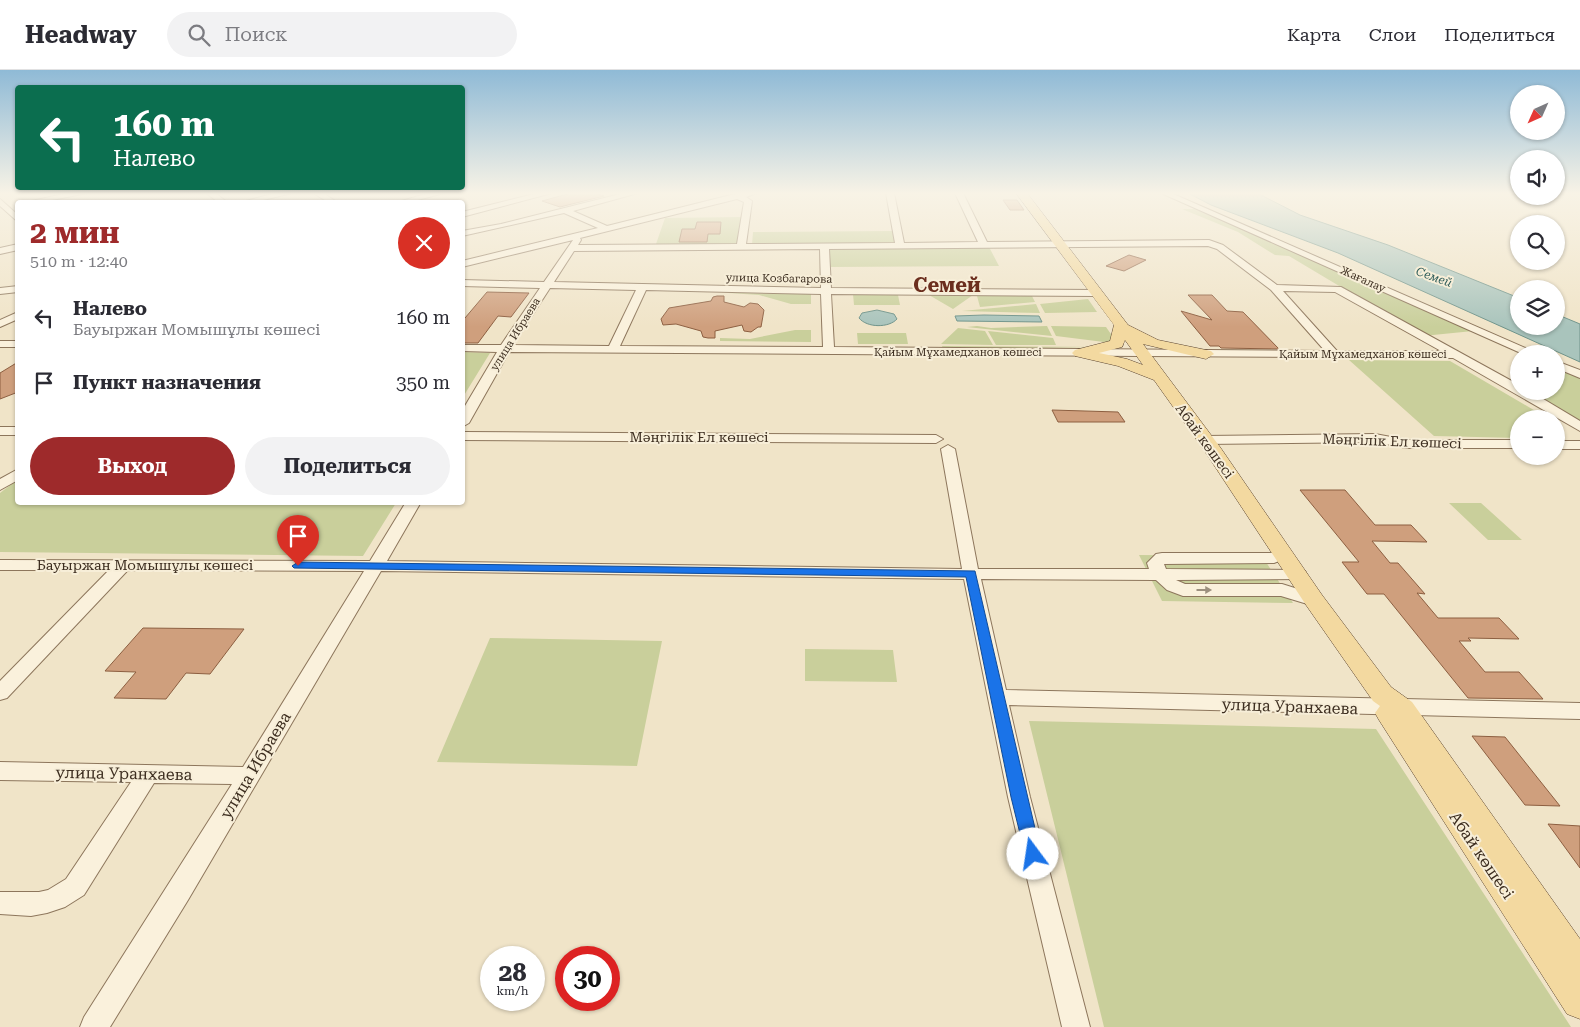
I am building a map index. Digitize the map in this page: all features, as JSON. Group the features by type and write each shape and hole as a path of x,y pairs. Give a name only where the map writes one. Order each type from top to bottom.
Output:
{"main road":[{"name":"Абай көшесі","path":"1056,238 1205,440 1299,575 1314,600 1580,968"},
{"path":"1079,353 1117,344 1120,326 1142,340 1156,345 1206,354"},
{"path":"1079,353 1122,362 1159,378"},
{"name":"Абай көшесі","path":"1390,704 1580,1001"}],"street":[{"path":"524,238 539,245"},
{"path":"465,263 570,238"},
{"name":"улица Ибраева","path":"465,417 505,348 579,238"},
{"path":"741,246 742,238"},
{"path":"899,238 900,246"},
{"path":"980,238 984,245"},
{"name":"Жағалау","path":"1265,238 1512,345"},
{"path":"571,248 1209,243 1220,248 1275,288 1334,353"},
{"path":"824,246 829,352"},
{"path":"0,251 15,248"},
{"name":"улица Козбагарова","path":"465,283 825,291 1096,293"},
{"path":"614,349 642,288"},
{"path":"1275,288 1337,289 1510,386"},
{"path":"0,291 15,289"},
{"path":"0,324 15,316"},
{"path":"0,344 15,344"},
{"name":"Қайым Мұхамедханов көшесі","path":"465,348 1454,355"},
{"path":"1565,368 1580,374"},
{"path":"1535,400 1580,427"},
{"path":"0,430 15,431"},
{"name":"Мәңгілік Ел көшесі","path":"465,436 942,444 971,574"},
{"name":"Мәңгілік Ел көшесі","path":"1205,440 1375,438 1407,444 1510,444"},
{"path":"1565,444 1580,445"},
{"path":"0,486 15,475"},
{"name":"улица Ибраева","path":"94,1027 179,892 247,776 412,505"},
{"path":"1283,553 1274,558 1162,558 1154,563 1160,576 1171,586 1183,590 1282,590 1314,600"},
{"name":"Бауыржан Момышұлы көшесі","path":"0,565 376,566 1160,576 1299,575"},
{"path":"0,693 123,566"},
{"path":"971,574 1019,797 1076,1027"},
{"name":"улица Уранхаева","path":"999,697 1390,704 1580,711"},
{"name":"улица Уранхаева","path":"0,771 247,776"},
{"path":"0,903 37,904 57,900 75,887 149,773"}],"green space":[{"path":"658,238 741,238 740,244 656,244"},
{"path":"753,238 896,238 898,244 752,245"},
{"path":"1247,238 1260,238 1473,331 1423,336 1289,256 1275,255"},
{"path":"989,247 999,266 828,267 825,248"},
{"path":"728,293 811,294 811,304 791,304 759,295"},
{"path":"853,294 898,295 900,305 854,305"},
{"path":"929,295 973,295 953,309"},
{"path":"977,296 1032,296 1035,302 980,307"},
{"path":"1088,299 1097,312 1045,313 1040,304"},
{"path":"1036,304 1040,313 962,311"},
{"path":"1047,326 1052,336 967,327 991,328"},
{"path":"1051,326 1106,327 1113,337 1112,343 1056,336"},
{"path":"958,328 985,331 993,345 941,344"},
{"path":"795,330 811,330 811,342 720,341 720,338 750,339"},
{"path":"988,331 1053,338 1056,345 996,345"},
{"path":"857,333 906,333 908,344 858,344"},
{"path":"942,346 1101,347 943,349"},
{"path":"465,352 490,353 465,394"},
{"path":"1349,360 1450,361 1510,396 1510,400 1517,400 1534,410 1510,410 1510,438 1434,436"},
{"path":"1565,372 1580,378 1580,422 1565,413 1565,410 1559,410 1542,400 1565,400"},
{"path":"15,482 15,505 395,505 363,556 0,552 0,493"},
{"path":"1449,503 1481,503 1522,540 1488,540"},
{"path":"1139,555 1262,556 1293,603 1162,601"},
{"path":"490,638 662,641 637,766 437,762"},
{"path":"805,649 893,650 897,682 805,681"},
{"path":"1029,721 1376,729 1571,1027 1104,1027"}],"water":[{"path":"1297,238 1366,238 1510,294 1510,330 1338,253"},
{"path":"877,310 894,314 897,319 889,324 878,326 867,324 859,318 862,313"},
{"path":"955,316 1039,316 1042,322 957,321"},
{"path":"1565,318 1580,324 1580,362 1565,355 1565,345 1542,345 1520,335 1565,335"}],"building":[{"path":"680,238 708,238 707,242 679,242"},
{"path":"1129,255 1146,260 1124,271 1106,266"},
{"path":"487,292 529,293 511,317 498,316 478,343 465,343 465,318"},
{"path":"1188,295 1212,295 1227,311 1243,312 1279,349 1221,348 1219,346 1210,346 1181,311 1212,320"},
{"path":"724,296 724,302 744,307 750,303 758,304 764,310 761,327 751,332 744,331 742,325 715,331 715,338 708,338 703,337 701,331 676,324 663,325 661,319 669,308 711,301 713,297"},
{"path":"15,364 15,393 0,399 0,373"},
{"path":"1052,410 1118,412 1125,422 1058,422"},
{"path":"1300,490 1345,490 1375,525 1411,525 1427,542 1372,541 1390,563 1398,563 1425,594 1417,593 1438,618 1499,618 1519,639 1468,638 1471,641 1459,641 1485,672 1519,672 1543,699 1468,698 1384,594 1367,594 1342,562 1359,562"},
{"path":"143,628 244,629 210,674 186,673 166,699 114,698 136,672 105,671"},
{"path":"1472,736 1505,737 1560,806 1525,805"},
{"path":"1548,824 1580,826 1580,868"}],"district":[{"name":"Семей","path":"947,285"}],"route":[{"path":"298,566 971,574 1033,854"}]}
